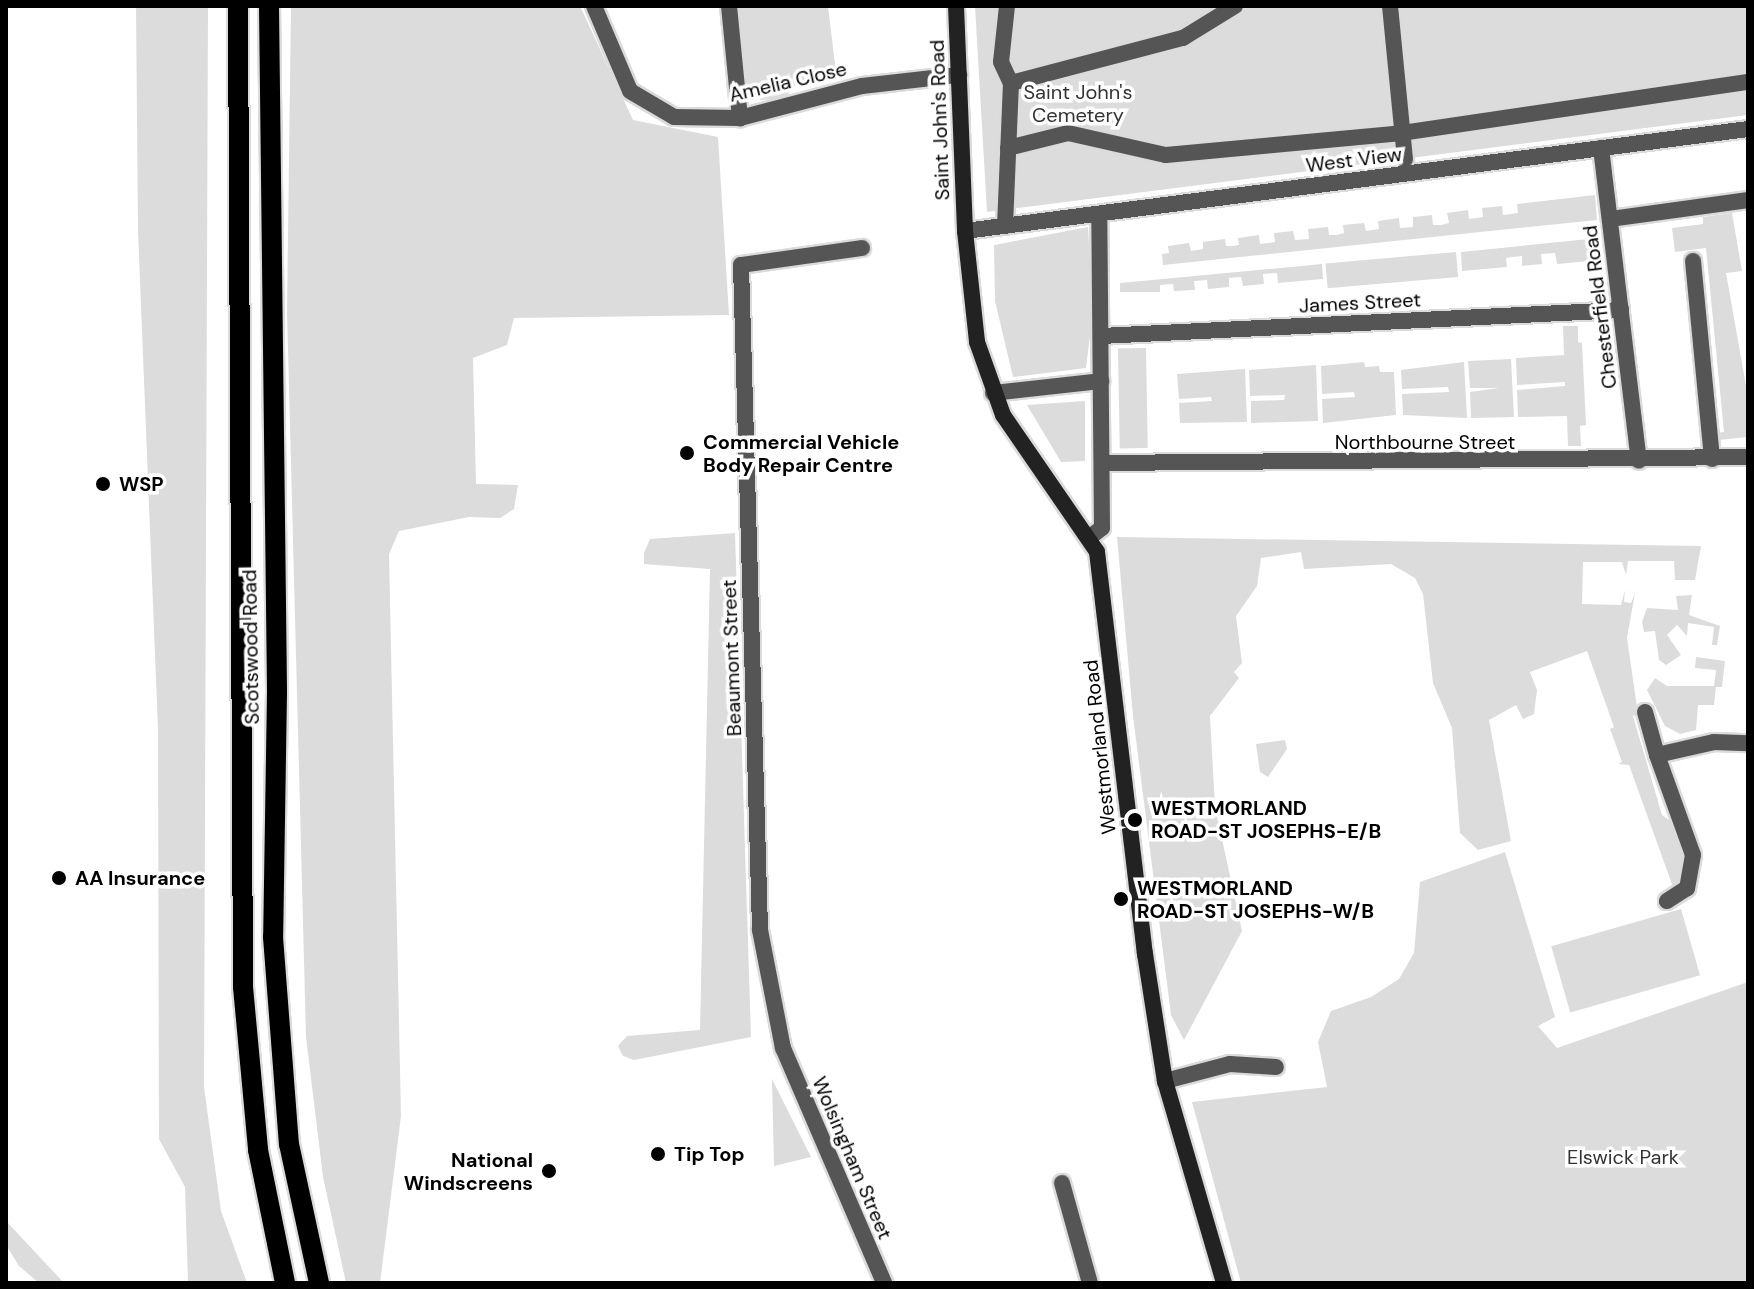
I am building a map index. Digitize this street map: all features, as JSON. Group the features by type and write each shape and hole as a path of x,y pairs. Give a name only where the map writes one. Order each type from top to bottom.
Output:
{"main road":[{"name":"Scotswood Road","path":"238,6 243,987 258,1150 285,1283"},
{"name":"Scotswood Road","path":"269,6 277,692 274,953 289,1144 319,1283"}],"street":[{"name":"Amelia Close","path":"594,6 630,91 674,117 740,118 862,86 959,75"},
{"path":"729,6 740,118"},
{"name":"Saint John's Road","path":"956,6 965,231"},
{"path":"1005,226 1011,83 1001,62 1007,6"},
{"path":"1011,83 1183,38 1235,6"},
{"path":"1390,6 1405,159"},
{"path":"1008,148 1068,133 1166,155 1402,133 1748,82"},
{"name":"West View","path":"965,231 1748,129"},
{"name":"Chesterfield Road","path":"1601,148 1639,461"},
{"path":"1610,219 1748,200"},
{"path":"1090,537 1102,528 1099,214"},
{"name":"Westmorland Road","path":"965,231 977,342 993,393 1027,457 1090,537 1102,576 1118,741 1165,1081 1224,1283"},
{"name":"Beaumont Street","path":"783,1048 760,930 741,265 862,248"},
{"path":"1693,261 1712,459"},
{"name":"James Street","path":"1101,336 1621,310"},
{"path":"993,393 1101,381"},
{"name":"Northbourne Street","path":"1102,463 1639,461 1748,457"},
{"path":"1645,712 1693,855 1687,888 1667,901"},
{"path":"1657,755 1714,742 1748,743"},
{"name":"Wolsingham Street","path":"783,1048 884,1283"},
{"path":"1165,1081 1230,1064 1276,1067"},
{"path":"1062,1183 1090,1283"}],"green space":[{"path":"136,6 208,6 204,1087 221,1211 247,1283 188,1283 185,1187 159,1139 158,729 138,231"},
{"path":"291,6 580,6 633,120 718,137 729,315 514,318 507,345 473,358 476,484 518,485 514,509 500,518 469,517 399,531 389,554 401,1116 380,1283 346,1283 323,1177 306,1037 287,312"},
{"path":"737,6 828,6 836,73 795,85 785,98 761,100 750,94 744,86"},
{"name":"Saint John's Cemetery","path":"975,6 1748,6 1748,115 987,212"},
{"path":"1595,195 1597,220 1163,265 1162,254 1169,253 1168,246 1189,243 1191,251 1203,249 1203,242 1225,239 1226,246 1233,246 1239,245 1238,238 1259,235 1260,244 1275,242 1274,233 1293,231 1295,240 1309,239 1308,229 1328,227 1329,235 1337,235 1344,233 1343,225 1364,223 1366,231 1379,229 1378,221 1399,218 1400,228 1413,227 1413,217 1432,215 1433,225 1441,225 1449,223 1447,213 1468,210 1469,219 1483,217 1482,208 1502,206 1503,215 1518,213 1517,204"},
{"path":"1732,213 1742,271 1726,273 1748,397 1748,437 1718,440 1717,433 1724,432 1706,248 1675,252 1672,228 1703,224 1703,217"},
{"path":"1088,227 1093,311 1086,368 1013,377 995,301 994,245"},
{"path":"1599,238 1601,260 1557,264 1555,253 1541,254 1542,264 1522,266 1522,256 1506,258 1507,267 1462,271 1461,252"},
{"path":"1456,252 1458,277 1328,288 1325,263"},
{"path":"1322,264 1323,279 1278,283 1277,273 1263,274 1264,284 1243,286 1241,277 1229,278 1229,287 1208,289 1207,280 1194,281 1195,290 1174,291 1173,284 1160,285 1160,292 1120,292 1120,283"},
{"path":"1563,326 1578,326 1578,342 1582,343 1586,425 1580,426 1581,446 1568,446 1567,416 1518,417 1517,390 1565,386 1565,382 1517,385 1516,358 1564,355"},
{"path":"1118,348 1146,348 1148,448 1120,448"},
{"path":"1511,359 1514,417 1471,418 1470,392 1499,388 1470,388 1468,361"},
{"path":"1364,362 1365,367 1379,366 1380,372 1394,372 1396,415 1323,423 1322,399 1355,397 1354,392 1322,394 1321,366"},
{"path":"1464,362 1467,418 1403,415 1402,394 1449,392 1448,387 1402,389 1401,370"},
{"path":"1316,365 1318,421 1251,423 1251,401 1284,400 1285,395 1250,396 1249,370"},
{"path":"1245,369 1247,422 1180,423 1179,403 1212,401 1211,397 1179,399 1177,374"},
{"path":"1085,401 1085,461 1061,462 1027,405"},
{"path":"735,533 751,1037 634,1060 623,1056 618,1046 627,1036 700,1030 710,569 644,564 644,553 650,539"},
{"path":"1117,537 1701,546 1695,580 1675,580 1674,561 1628,561 1626,575 1622,562 1583,562 1582,604 1621,605 1625,590 1624,602 1631,603 1635,593 1627,638 1638,714 1633,716 1662,815 1676,825 1690,868 1673,887 1629,765 1618,764 1622,762 1610,729 1614,727 1587,651 1530,672 1537,690 1534,714 1523,719 1516,705 1489,720 1511,841 1478,850 1460,833 1452,728 1433,683 1423,594 1415,578 1391,564 1304,569 1301,552 1261,558 1257,586 1236,616 1242,663 1234,672 1239,678 1210,716 1215,807 1242,931 1184,1040 1171,1015 1133,716"},
{"path":"1692,595 1689,615 1720,626 1717,645 1712,645 1714,627 1688,623 1687,636 1677,625 1667,635 1681,655 1666,665 1659,660 1655,631 1644,632 1642,622 1647,608 1678,610 1676,596"},
{"path":"1696,657 1725,661 1722,687 1716,687 1714,705 1698,705 1696,730 1680,734 1665,726 1647,690 1655,678 1667,686 1714,686 1716,670 1695,668"},
{"path":"1285,740 1287,749 1268,777 1260,772 1256,744"},
{"name":"Elswick Park","path":"1505,852 1555,1017 1538,1026 1557,1048 1748,982 1748,1283 1241,1283 1192,1102 1327,1087 1318,1042 1331,1011 1371,997 1399,979 1414,953 1420,882"},
{"path":"1681,909 1700,975 1570,1013 1551,946"},
{"path":"772,1079 811,1157 774,1166"},
{"path":"6,1221 64,1283 39,1283 19,1266 6,1245"}],"place":[{"name":"Commercial Vehicle Body Repair Centre","path":"687,453"},
{"name":"WSP","path":"103,484"},
{"name":"WESTMORLAND ROAD-ST JOSEPHS-E/B","path":"1135,820"},
{"name":"AA Insurance","path":"59,878"},
{"name":"WESTMORLAND ROAD-ST JOSEPHS-W/B","path":"1121,899"},
{"name":"Tip Top","path":"658,1154"},
{"name":"National Windscreens","path":"549,1171"}]}
